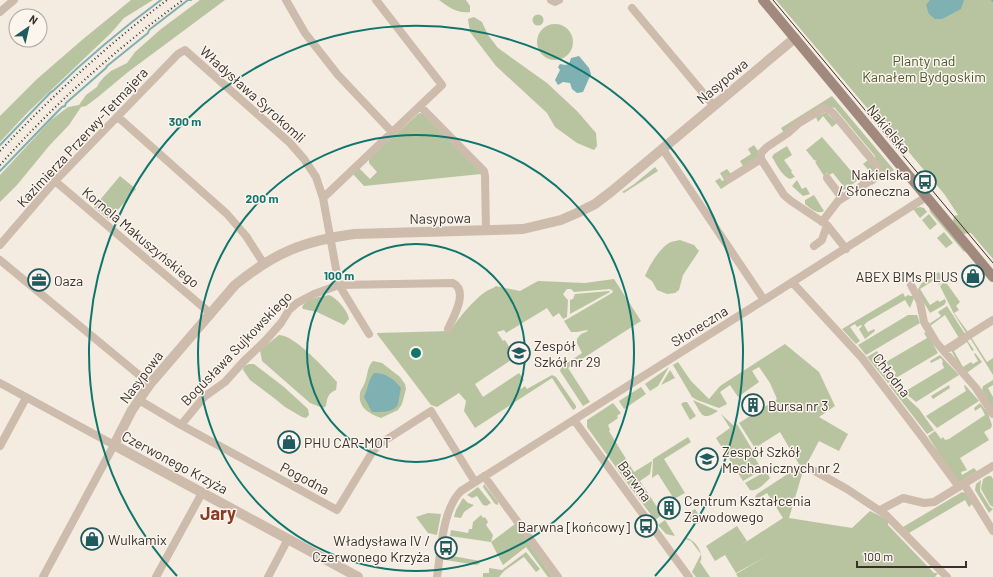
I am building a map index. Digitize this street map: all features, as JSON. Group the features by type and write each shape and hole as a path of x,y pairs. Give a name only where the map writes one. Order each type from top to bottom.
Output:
{"main road":[{"name":"Nakielska","path":"763,0 993,277"}],"street":[{"path":"0,12 14,0"},
{"path":"286,0 305,33 338,75 392,132"},
{"path":"323,198 442,85 376,0"},
{"path":"551,0 555,2 559,0"},
{"path":"632,8 714,106"},
{"name":"Nasypowa","path":"114,445 138,400 150,384 235,285 264,264 295,247 331,237 354,234 523,229 542,225 577,213 595,204 795,38"},
{"name":"Kazimierza Przerwy-Tetmajera","path":"0,245 55,181 178,54 185,50"},
{"name":"Władysława Syrokomli","path":"185,50 290,143 304,159 316,177 323,198 339,286 369,334"},
{"path":"420,106 484,171 486,231"},
{"path":"814,246 822,240 825,224 838,201 857,185 878,176 879,169 833,113 826,109 820,110 799,123 788,133 767,147 761,153 761,159 786,197 825,224 846,248"},
{"path":"118,117 227,214 246,236 264,264"},
{"path":"662,148 764,300"},
{"path":"729,179 761,159"},
{"path":"827,178 842,198"},
{"name":"Kornela Makuszyńskiego","path":"55,181 210,313"},
{"name":"Słoneczna","path":"437,577 446,522 450,507 458,494 484,476 926,196"},
{"path":"1,264 150,384"},
{"name":"Chłodna","path":"792,282 862,358 961,485 993,531"},
{"name":"Bogusława Sujkowskiego","path":"181,426 204,397 225,382 266,340 296,303 314,294 339,286 453,283 456,284 459,290 459,305 448,329"},
{"path":"911,286 920,302 924,322 936,342 976,388 993,414"},
{"path":"944,351 993,320"},
{"name":"Czerwonego Krzyża","path":"0,383 358,577"},
{"path":"0,446 26,398"},
{"name":"Pogodna","path":"138,400 181,426 337,510 373,451 381,443 431,411 475,482"},
{"name":"Barwna","path":"574,420 689,577"},
{"path":"43,577 114,445"},
{"path":"880,510 903,498 928,503 934,502 993,466"},
{"path":"811,469 880,510 947,577"},
{"path":"484,476 558,577"},
{"path":"156,577 202,493"},
{"path":"268,577 288,539"}],"green space":[{"path":"131,0 153,0 124,18 111,33 27,113 0,142 0,116 37,79"},
{"path":"200,0 225,0 128,72 86,106 81,107 69,125 49,146 17,185 0,202 0,175 51,120 68,107 79,105 86,95 97,87 104,77 111,71 127,63 135,52 161,29"},
{"path":"439,0 466,0 470,6 470,12 457,11"},
{"name":"Planty nad Kanałem Bydgoskim","path":"776,0 993,0 993,259 971,233 963,234 956,226 953,222 954,216 958,215 945,195 897,138 873,115"},
{"path":"536,15 540,15 542,16 542,24 536,25 533,22 533,18"},
{"path":"474,17 482,22 488,35 498,48 547,83 577,111 596,133 597,146 594,150 577,143 555,127 547,113 496,66 470,32 468,19"},
{"path":"559,24 568,29 572,35 572,49 568,55 559,60 551,60 542,55 538,49 537,38 542,29 548,25"},
{"path":"832,96 894,170 872,185 871,183 878,178 875,156 835,108 826,106 784,133 781,128"},
{"path":"826,112 837,123 832,127 823,116 818,122 816,117"},
{"path":"420,113 423,114 481,174 364,186 353,174 359,168 370,179 377,172 369,163 369,159"},
{"path":"822,137 858,179 861,179 864,176 867,179 872,174 863,164 868,160 876,169 876,174 864,182 858,180 850,186 848,184 845,186 847,189 841,190 844,187 833,173 829,175 827,173 824,176 815,162 817,161 814,160 806,150"},
{"path":"754,145 758,151 757,157 743,166 740,161 751,154 748,149"},
{"path":"787,146 792,155 784,160 795,177 790,179 782,173 772,157 774,154"},
{"path":"655,167 658,171 624,193 622,192 633,185"},
{"path":"727,169 731,174 726,177 730,183 721,189 715,181 720,178 722,181 724,180 720,173"},
{"path":"120,176 136,189 109,220 94,207"},
{"path":"797,180 802,189 806,187 810,194 803,196 792,186"},
{"path":"814,195 824,211 816,212 805,204 805,200"},
{"path":"929,206 965,251 964,252 930,212"},
{"path":"920,207 924,208 927,212 920,218 913,209"},
{"path":"929,214 937,224 930,230 922,220"},
{"path":"944,232 953,243 946,248 937,238"},
{"path":"680,240 694,245 699,251 683,275 679,290 675,293 667,294 657,290 652,281 645,276 659,252 667,244"},
{"path":"939,272 944,280 939,285 933,275"},
{"path":"932,276 934,280 920,289 930,305 938,300 939,302 945,299 946,302 944,305 930,313 919,294 918,289 922,283"},
{"name":"Zespół Szkół nr 29","path":"614,279 641,321 568,368 590,402 583,406 560,371 564,365 582,353 577,343 577,339 581,334 588,331 571,332 564,321 612,293 613,291 610,289 574,292 571,289 567,289 563,294 568,300 567,317 563,319 559,313 553,317 547,308 506,333 504,330 497,332 503,341 505,340 513,353 510,357 511,360 475,384 483,397 519,373 524,380 519,386 521,389 525,386 527,389 552,375 556,377 576,406 573,410 552,378 475,428 464,411 466,401 459,393 437,407 431,405 377,334 451,331 461,316 476,300 485,292 496,286 520,291 538,281 585,283"},
{"path":"945,281 960,302 956,306 959,310 954,313 968,332 966,333 954,314 940,286"},
{"path":"610,292 570,314 570,300 573,299 575,294"},
{"path":"903,293 905,297 908,295 913,296 914,298 910,308 905,300 867,322 864,325 868,332 874,329 875,331 865,339 859,329 862,326 861,325 857,327 855,324 850,327 860,341 856,344 842,329"},
{"path":"329,295 339,302 347,312 349,319 344,325 317,312 303,309 302,307 310,300"},
{"path":"947,306 965,334 959,338 945,315 930,326 929,324 941,316 938,312"},
{"path":"908,315 917,315 920,323 866,355 858,345"},
{"path":"926,332 938,353 896,378 894,375 896,373 893,369 891,370 886,362 927,338 924,333"},
{"path":"279,335 286,337 301,347 337,382 336,390 333,391 327,398 326,406 323,408 310,403 262,361 260,350"},
{"path":"971,337 987,362 993,358 993,375 970,338"},
{"path":"967,340 974,350 972,351 967,342 954,351 963,367 971,362 973,364 978,361 974,354 975,353 982,362 968,372 965,372 961,368 951,349"},
{"path":"785,344 819,372 835,406 819,417 848,434 839,451 819,441 803,471 789,518 852,528 870,511 888,521 888,525 934,573 938,573 935,577 738,577 736,574 767,556 736,573 725,555 715,561 706,546 737,526 747,541 743,544 783,518 767,493 755,500 755,497 757,494 800,466 780,432 755,448 739,423 777,399 770,383 759,367 752,371 759,382 738,397 730,385 720,392 727,404 719,408 692,397 673,365 678,362 691,381 709,399 720,386"},
{"path":"877,351 894,379 888,383 867,357"},
{"path":"940,355 959,375 916,402 904,392 944,368 941,358 931,363 930,361"},
{"path":"373,361 382,363 400,377 405,384 406,389 402,404 398,410 381,418 366,410 360,399 361,391"},
{"path":"254,364 284,387 308,409 309,415 306,418 302,417 285,407 250,380 243,370 244,366"},
{"path":"669,367 658,386 650,391 645,384"},
{"path":"670,370 675,378 661,385"},
{"path":"993,380 993,385 988,388 993,397 993,410 982,390 983,386"},
{"path":"895,381 902,393 919,409 934,430 927,434 889,385"},
{"path":"949,385 950,388 933,399 931,396"},
{"path":"965,385 979,401 937,428 926,416 966,391"},
{"path":"641,387 646,394 624,409 619,401"},
{"path":"693,400 718,411 708,416 702,415"},
{"path":"687,402 696,416 690,420 681,404"},
{"path":"613,403 621,413 617,416 618,418 608,425 609,431 634,472 652,461 650,474 640,481 643,486 635,494 587,427 587,420"},
{"path":"980,403 988,413 992,425 991,428 984,432 989,440 960,458 967,470 961,472 962,475 974,468 977,471 958,483 928,436 935,431 941,439 943,437 945,440 949,439 985,415 981,407 975,411 974,408"},
{"path":"721,414 734,426 737,424 756,456 755,458 762,470 743,481 716,438 730,428"},
{"path":"688,437 691,442 664,459 685,493 674,499 658,474 652,478 653,459"},
{"path":"766,471 770,478 755,490 750,490 745,483"},
{"path":"991,476 993,479 993,507 990,505 981,489 983,479"},
{"path":"981,480 980,491 990,507 993,509 989,513 975,490 976,484"},
{"path":"484,484 498,502 498,505 495,504 483,487"},
{"path":"478,487 491,503 486,506 483,505 477,496 472,498 467,495"},
{"path":"644,487 662,515 655,520 636,495"},
{"path":"962,492 966,493 973,503 969,507 965,500 909,533 903,527"},
{"path":"463,498 468,503 474,505 464,512 461,518 454,517 456,510"},
{"path":"695,509 702,520 698,524 693,523 687,514"},
{"path":"428,513 441,514 437,535 428,533 416,517"},
{"path":"481,515 483,518 485,517 488,522 486,525 493,535 491,542 450,536 451,530 468,533 469,529 472,529 473,522"},
{"path":"665,520 675,536 666,534 658,525"},
{"path":"515,524 553,577 548,577 526,547 503,565 491,542"},
{"path":"686,538 693,541 696,544 701,554 691,541"},
{"path":"526,552 540,569 536,572 524,557 504,571 499,577 483,577 483,573 489,573 489,568 502,570"},
{"path":"701,554 700,562 710,577 696,577 692,572"},
{"path":"447,555 480,561 479,564 476,565 446,560"}],"water":[{"path":"930,0 964,0 961,9 942,19 935,19 929,14 926,5"},
{"path":"579,56 589,68 591,74 583,92 577,93 572,89 570,83 563,82 558,85 555,80 560,70 558,67 560,64 569,64 571,58"},
{"path":"374,373 389,377 401,388 398,404 394,409 372,412 364,397 370,379"}],"waterway":[{"path":"0,145 51,92 92,55 161,0"},
{"path":"0,171 62,107 65,106 66,103 107,66 148,33 149,30 188,0 191,0"}],"tram line":[{"path":"773,0 993,263"}],"railway":[{"path":"0,151 80,72 167,0"},
{"path":"0,165 64,98 110,57 183,0"}],"place":[{"name":"Nakielska / Słoneczna","path":"925,182"},
{"name":"ABEX BIMs PLUS","path":"973,276"},
{"name":"Oaza","path":"39,280"},
{"name":"Zespół Szkół nr 29","path":"519,353"},
{"name":"Bursa nr 3","path":"753,405"},
{"name":"PHU CAR-MOT","path":"289,442"},
{"name":"Zespół Szkół Mechanicznych nr 2","path":"707,459"},
{"name":"Centrum Kształcenia Zawodowego","path":"669,508"},
{"name":"Barwna [końcowy]","path":"646,526"},
{"name":"Wulkamix","path":"92,539"},
{"name":"Władysława IV / Czerwonego Krzyża","path":"446,548"}],"district":[{"name":"Jary","path":"218,513"}]}
